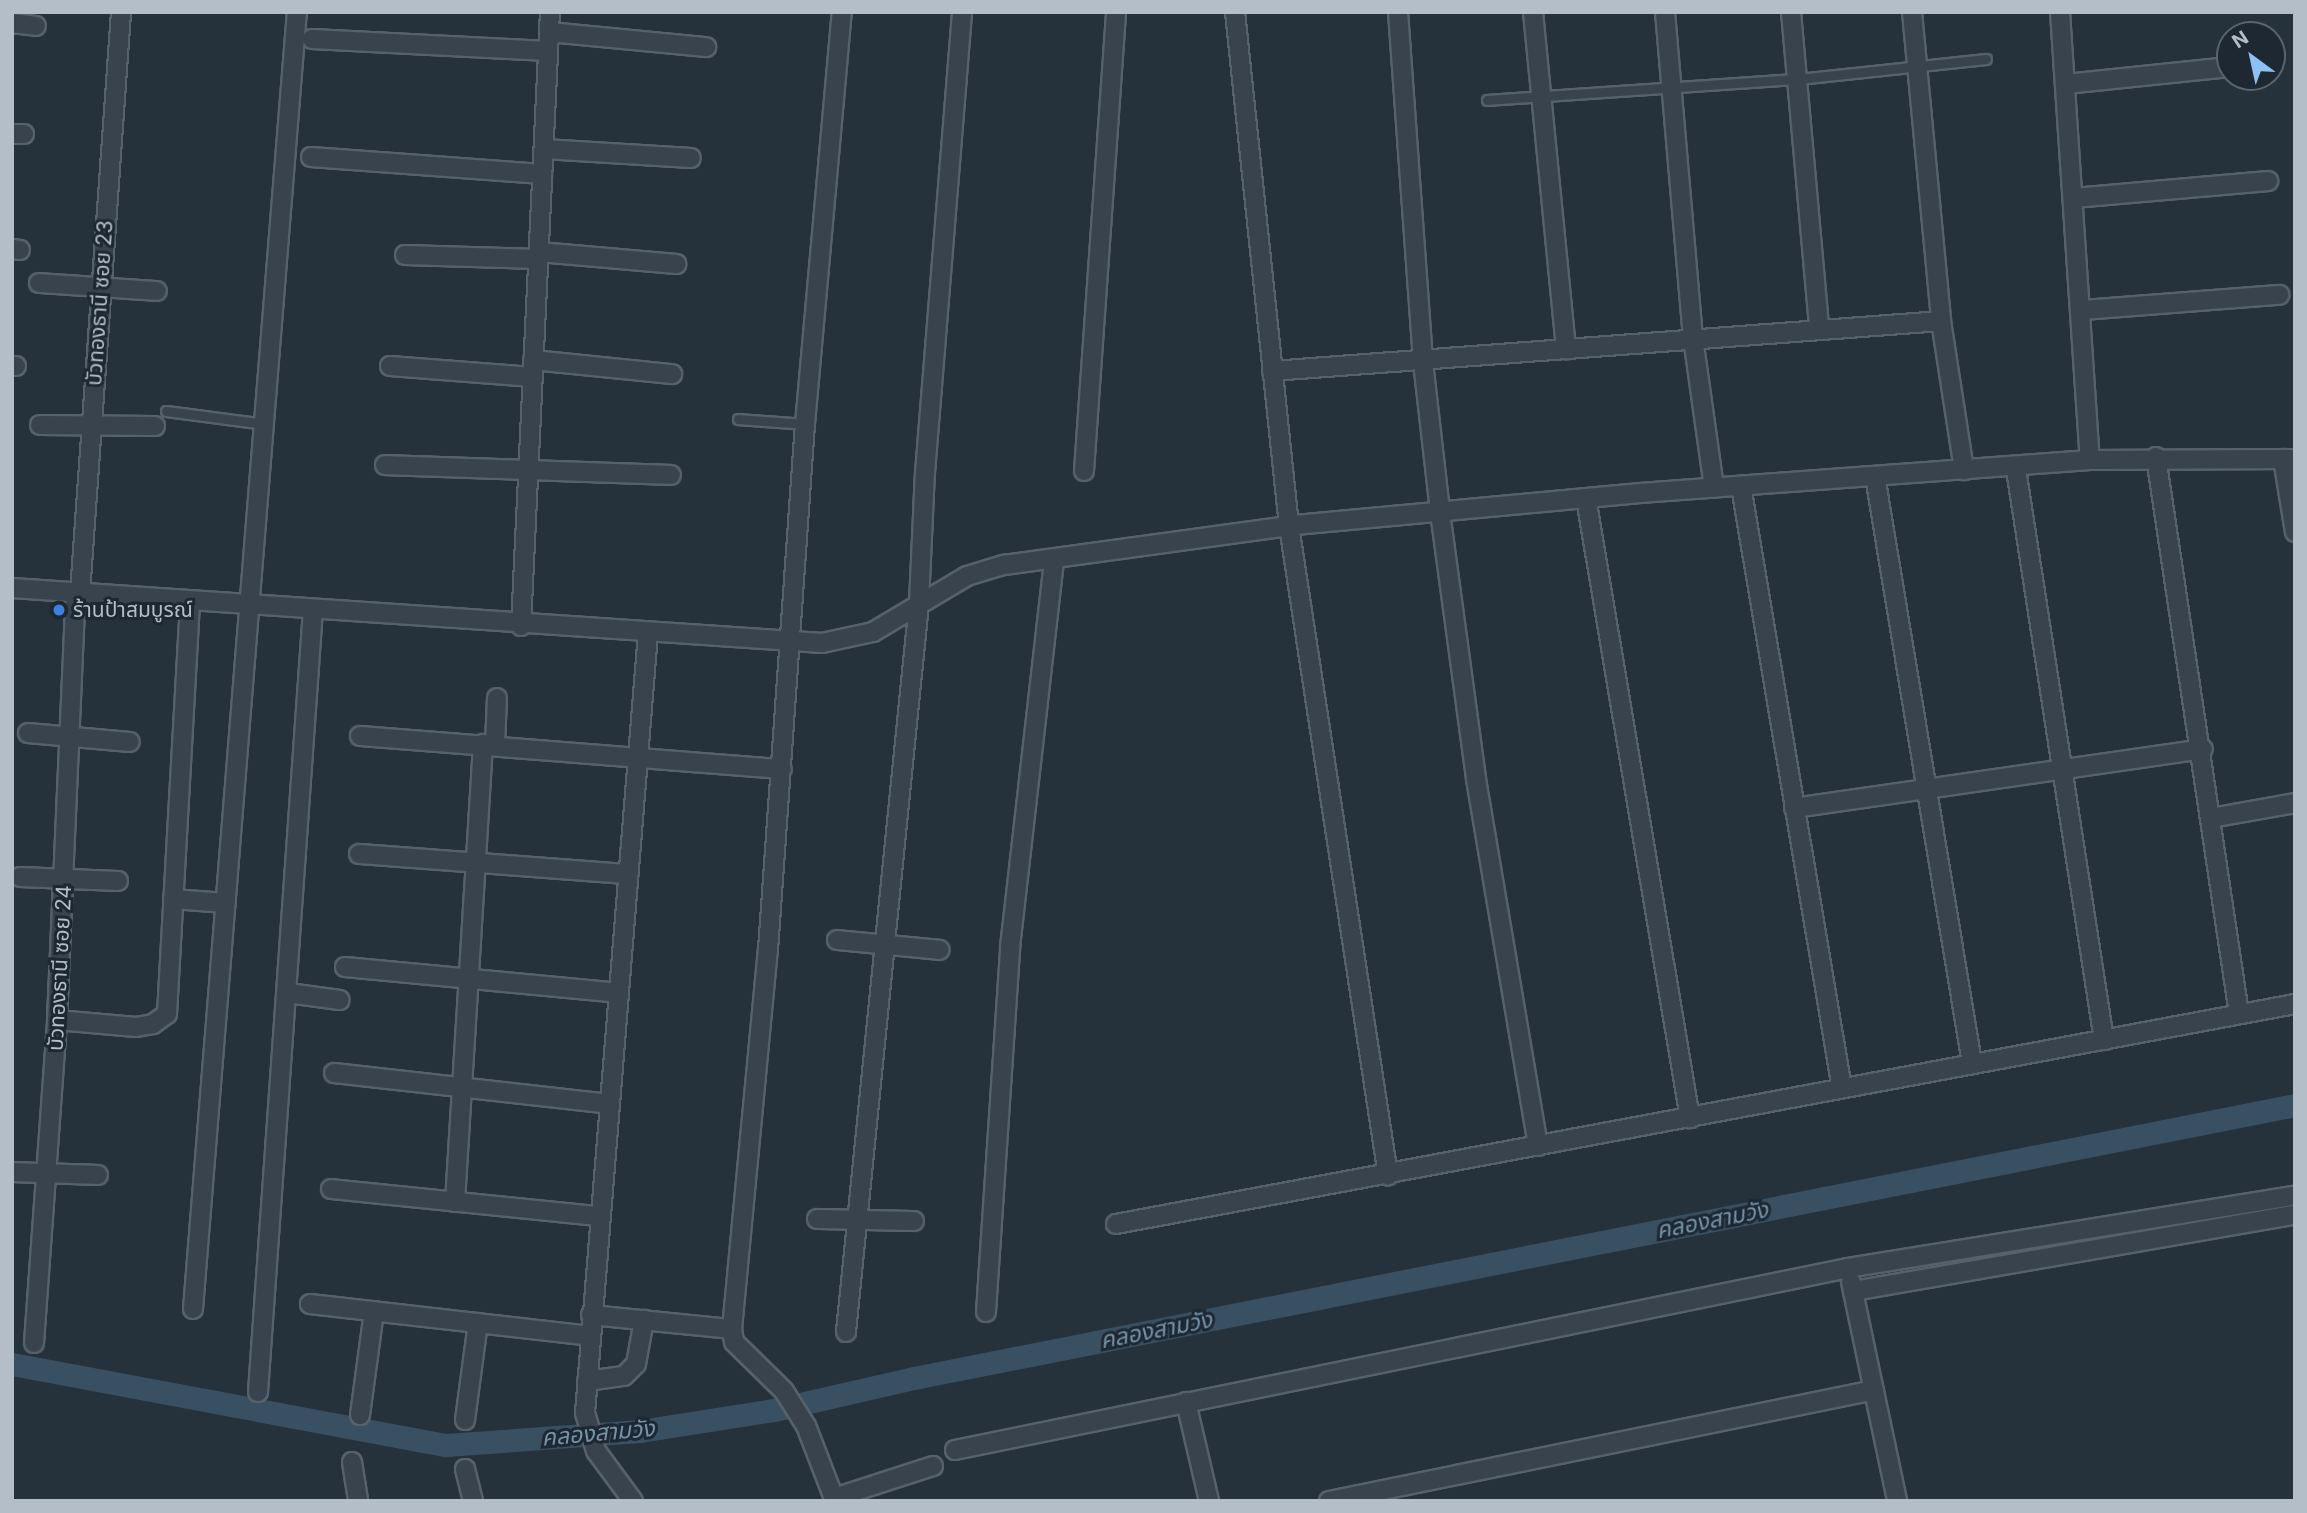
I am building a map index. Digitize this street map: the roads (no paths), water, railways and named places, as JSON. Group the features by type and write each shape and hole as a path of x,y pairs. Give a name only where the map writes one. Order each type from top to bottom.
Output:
{"street":[{"name":"บัวทองธานี ซอย 23","path":"78,593 121,12"},
{"path":"193,1309 253,606 297,12"},
{"path":"521,625 550,12"},
{"path":"842,12 805,424 782,769 732,1329 734,1342 784,1391 806,1426 834,1499 933,1466"},
{"path":"846,1332 919,603 925,473 962,12"},
{"path":"1084,471 1116,12"},
{"path":"1235,12 1289,526 1388,1175"},
{"path":"1398,12 1423,362 1440,512 1476,779 1538,1146"},
{"path":"1533,12 1566,349"},
{"path":"1665,12 1693,338 1714,488"},
{"path":"1791,12 1819,328"},
{"path":"1912,12 1941,321 1964,470"},
{"path":"2060,12 2090,460"},
{"path":"12,23 36,26"},
{"path":"549,32 706,47"},
{"path":"312,39 548,51"},
{"path":"2065,84 2216,68"},
{"path":"544,149 691,158"},
{"path":"311,157 542,174"},
{"path":"2074,198 2268,181"},
{"path":"405,255 538,256 676,264"},
{"path":"39,283 157,291"},
{"path":"2082,310 2279,295"},
{"path":"1272,370 1423,362 1819,328 1941,321"},
{"path":"390,366 672,374"},
{"path":"40,425 161,419"},
{"path":"2156,457 2203,749 2239,1014"},
{"path":"12,588 521,625 822,643 873,632 967,576 1054,559 1289,526 1586,498 2156,457 2289,459 2295,531"},
{"path":"385,465 671,475"},
{"path":"2016,469 2058,767 2104,1040"},
{"path":"1875,476 1924,787 1972,1063"},
{"path":"1741,486 1842,1089"},
{"path":"1586,498 1690,1118"},
{"path":"986,1312 1010,947 1054,559"},
{"name":"บัวทองธานี ซอย 24","path":"34,1343 57,1020 78,593"},
{"path":"57,1020 136,1027 153,1024 167,1014 190,601"},
{"path":"258,1392 313,610"},
{"path":"633,1501 596,1451 585,1413 648,633"},
{"path":"455,1202 467,979 489,745 497,698"},
{"path":"28,733 130,742"},
{"path":"360,736 637,755 782,769"},
{"path":"1794,808 2058,767 2203,749"},
{"path":"2211,818 2295,803"},
{"path":"359,854 627,874"},
{"path":"19,877 118,881"},
{"path":"173,899 226,903"},
{"path":"837,940 940,950"},
{"path":"345,967 618,993"},
{"path":"288,993 340,1000"},
{"path":"1116,1224 2295,1004"},
{"path":"334,1073 609,1104"},
{"path":"12,1172 98,1175"},
{"path":"331,1189 599,1216"},
{"path":"955,1450 1847,1268 2295,1196"},
{"path":"1853,1291 2295,1215"},
{"path":"817,1219 858,1223 914,1222"},
{"path":"1847,1268 1897,1501"},
{"path":"310,1304 590,1336"},
{"path":"360,1415 374,1311"},
{"path":"591,1315 732,1329"},
{"path":"587,1381 610,1380 636,1364 644,1320"},
{"path":"465,1420 478,1323"},
{"path":"1329,1501 1874,1390"},
{"path":"1186,1402 1209,1501"},
{"path":"352,1462 358,1501"},
{"path":"465,1469 473,1501"}],"lane":[{"path":"1487,100 1671,85 1798,79 1986,59"},
{"path":"161,419 267,424"},
{"path":"738,419 805,424"}],"waterway":[{"name":"คลองสามวัง","path":"12,1364 446,1445 640,1431 774,1410 914,1378 2295,1105"}],"place":[{"name":"ร้านป้าสมบูรณ์","path":"59,610"}]}
